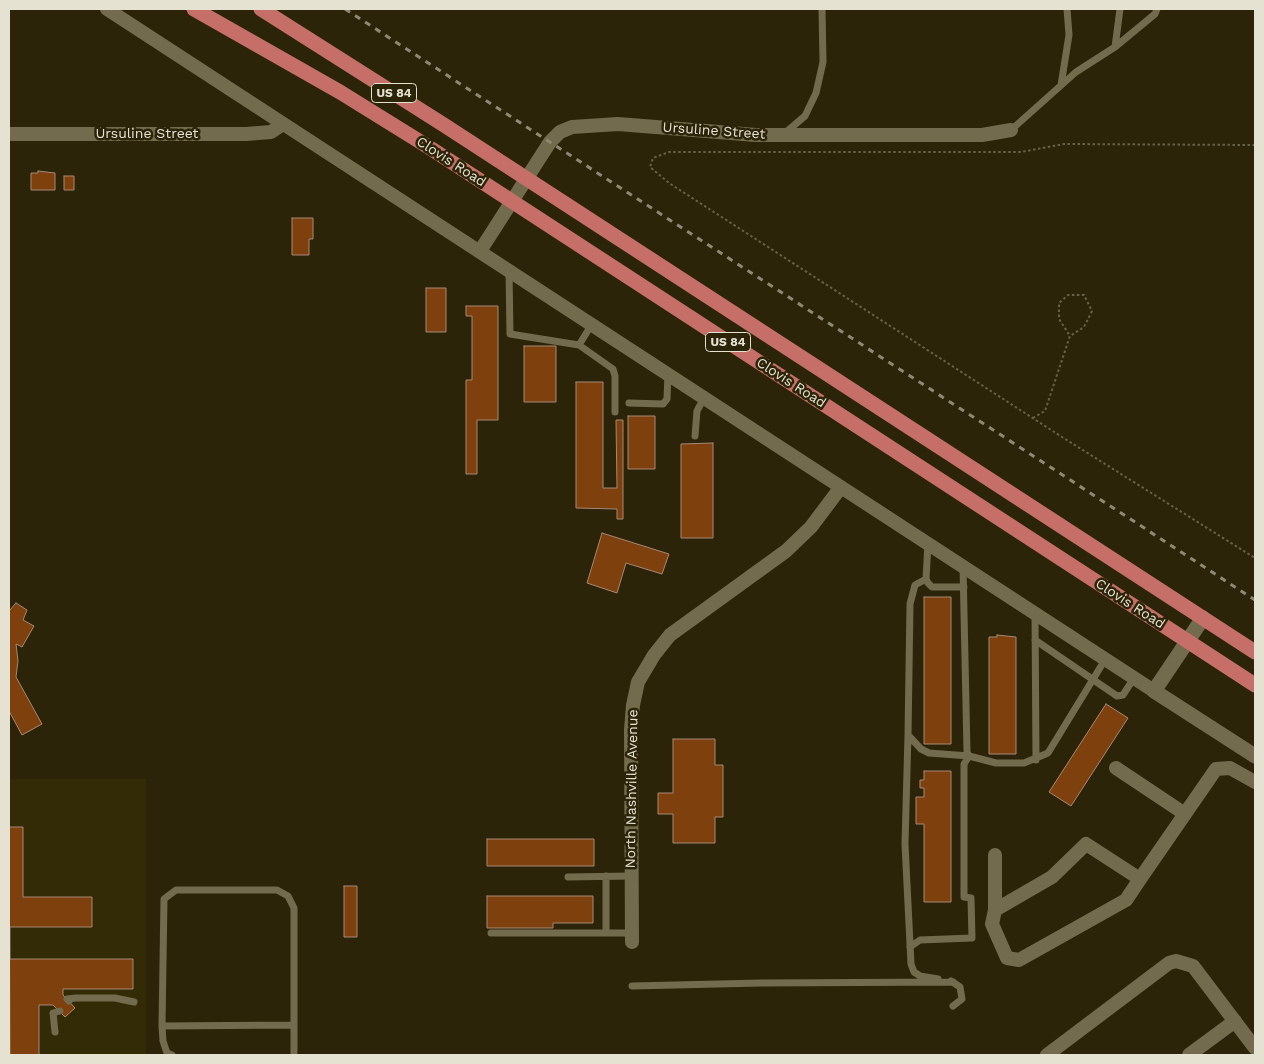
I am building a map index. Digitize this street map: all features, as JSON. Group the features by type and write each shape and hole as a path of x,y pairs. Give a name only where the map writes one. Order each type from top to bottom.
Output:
{"highway":[{"name":"Clovis Road","path":"194,9 340,92 1255,684"},
{"name":"Clovis Road","path":"261,9 444,124 1255,652"}],"street":[{"path":"107,9 1255,756"},
{"name":"Ursuline Street","path":"9,134 246,134 271,132 283,124"},
{"name":"Ursuline Street","path":"480,251 550,142 560,132 572,127 618,124 782,135 982,136 1011,130"},
{"name":"North Nashville Avenue","path":"632,937 631,730 632,705 638,682 645,669 670,635 797,542 841,487"},
{"path":"1154,691 1203,618"},
{"path":"1116,768 1185,814"},
{"path":"995,855 995,910 992,924 1007,958 1019,960 1126,900 1216,769 1230,768 1255,782"},
{"path":"995,910 1052,877 1086,844 1140,879"},
{"path":"1047,1055 1169,963 1176,961 1185,962 1193,966 1255,1048"},
{"path":"1189,1055 1235,1021"}],"lane":[{"path":"782,135 805,116 816,93 823,62 822,9"},
{"path":"1061,85 1069,35 1067,9"},
{"path":"1115,47 1120,9"},
{"path":"1011,130 1076,72 1115,47 1155,14 1157,9"},
{"path":"509,270 510,334 580,344 613,369 615,376 615,412"},
{"path":"580,344 592,324"},
{"path":"628,403 663,404 667,399 668,374"},
{"path":"695,436 697,411 704,398"},
{"path":"928,543 926,579 932,586 964,588"},
{"path":"963,565 967,752 970,756"},
{"path":"926,579 915,585 910,604 905,844 911,964 914,972 920,976 950,980 960,987 962,1000 953,1006"},
{"path":"1035,612 1036,760"},
{"path":"1035,640 1117,696 1120,696 1134,677"},
{"path":"908,735 921,749 929,753 970,756 996,763 1024,763 1036,760 1052,749 1106,658"},
{"path":"910,947 920,940 972,938 971,898 964,897 964,764 970,756"},
{"path":"606,876 606,930 608,933"},
{"path":"568,877 631,876"},
{"path":"172,1055 167,1053 163,1040 162,1026 164,899 176,890 277,890 288,896 294,908 294,1055"},
{"path":"491,933 608,933 632,937"},
{"path":"632,986 954,982"},
{"path":"69,1001 67,999 115,998 134,1002"},
{"path":"55,1032 53,1013 60,1011"},
{"path":"162,1026 294,1025"}],"path":[{"path":"1255,145 1064,144 1021,152 669,152 653,158 650,167 669,183 1033,418 1255,558"},
{"path":"1033,418 1045,411 1070,336 1084,327 1092,311 1084,296 1068,296 1059,303 1059,319 1070,336"}],"shaded area":[{"path":"9,779 146,779 146,1055 9,1055"}],"building":[{"path":"38,171 55,173 55,190 31,190 31,173 38,173"},
{"path":"64,176 74,176 74,190 64,190"},
{"path":"292,218 313,218 313,239 309,239 309,255 292,255"},
{"path":"426,288 446,288 446,332 426,332"},
{"path":"466,306 498,306 498,420 477,420 477,474 466,474 466,380 472,380 472,316 466,316"},
{"path":"524,346 556,346 556,402 524,402"},
{"path":"576,382 603,382 603,488 617,488 616,420 623,420 623,519 617,519 617,509 576,508"},
{"path":"628,416 655,416 655,469 628,469"},
{"path":"713,443 713,538 681,538 681,444"},
{"path":"602,533 669,554 662,574 626,563 617,593 587,583"},
{"path":"924,597 951,597 951,744 924,744"},
{"path":"16,603 27,610 23,620 34,626 22,647 16,644 18,661 16,677 42,724 22,735 9,711 9,611"},
{"path":"997,635 1016,637 1016,754 989,754 989,637 997,637"},
{"path":"1106,704 1128,718 1071,806 1049,792"},
{"path":"673,739 715,739 715,765 723,765 723,817 715,817 715,843 673,843 673,814 658,814 658,793 673,793"},
{"path":"924,771 951,771 951,902 924,902 924,824 916,824 916,797 924,797 924,788 920,788 920,780 924,780"},
{"path":"9,827 23,827 23,897 92,897 92,927 10,927 10,959 133,959 133,989 63,989 63,995 75,1008 65,1017 53,1005 39,1005 39,1055 10,1055"},
{"path":"487,839 594,839 594,866 487,866"},
{"path":"344,886 357,886 357,937 344,937"},
{"path":"487,896 593,896 593,923 553,923 553,928 487,928"}],"railway":[{"path":"345,9 1255,600"}]}
